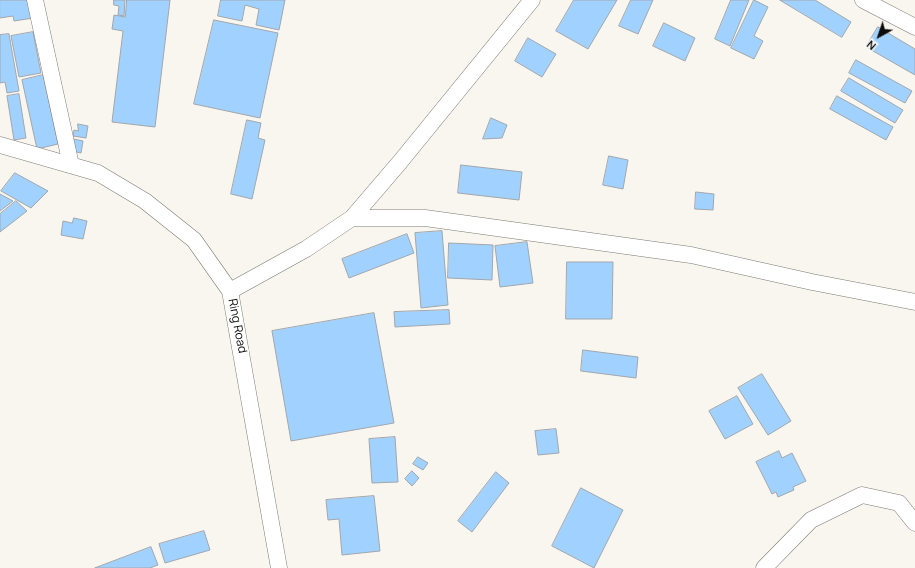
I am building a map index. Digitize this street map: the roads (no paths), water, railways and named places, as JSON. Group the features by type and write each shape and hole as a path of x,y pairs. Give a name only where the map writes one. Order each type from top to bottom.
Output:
{"street":[{"path":"35,0 71,165"},
{"path":"230,291 306,249 352,218 400,162 532,0"},
{"path":"863,0 915,27"},
{"name":"Ring Road","path":"0,145 98,172 145,201 194,240 230,291 279,568"},
{"path":"352,218 425,218 691,255 812,282 915,302"},
{"path":"764,568 811,520 862,495 899,503 915,523"}]}
